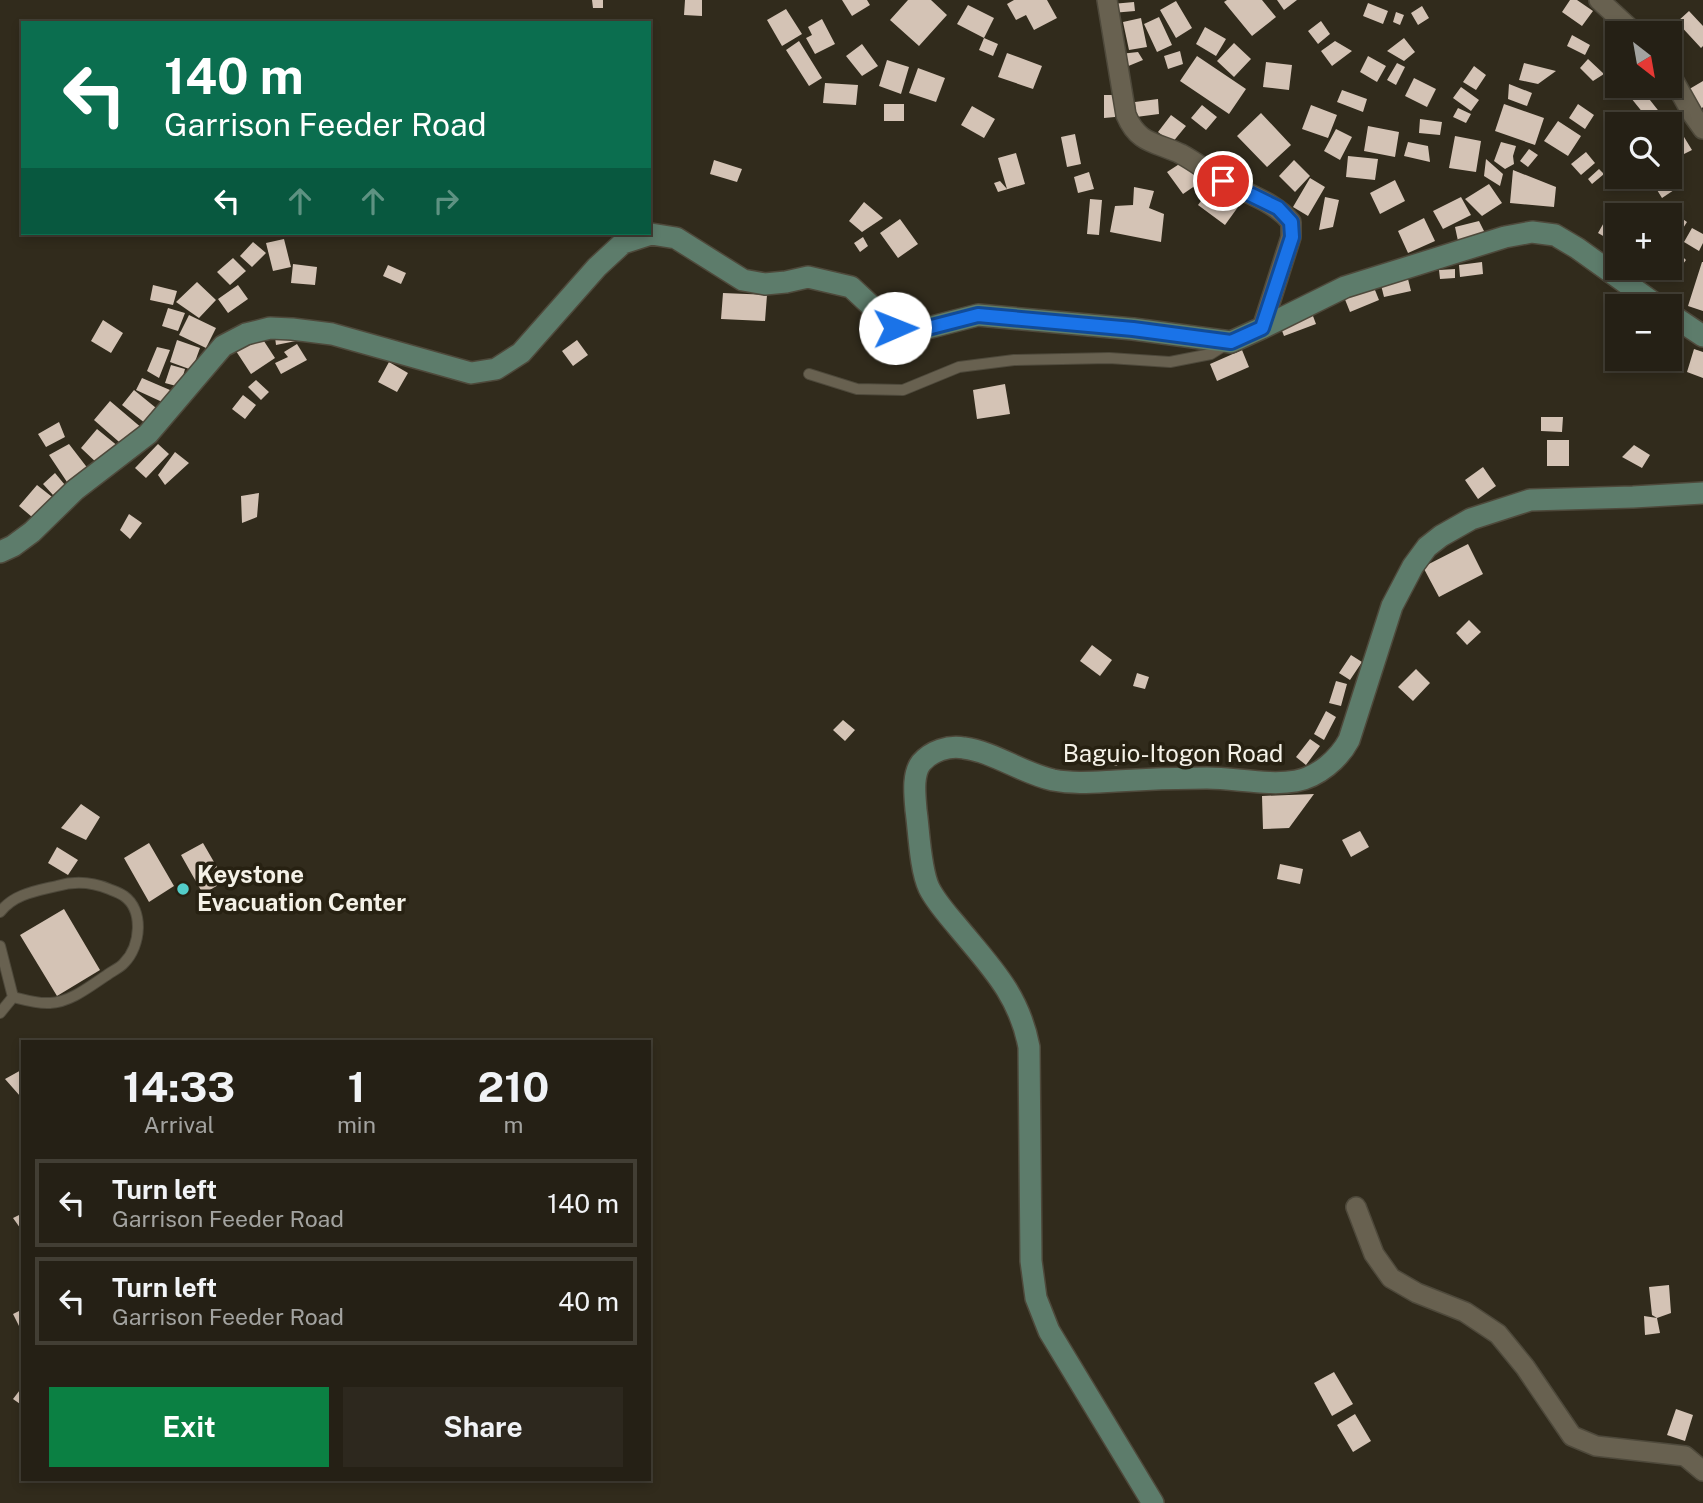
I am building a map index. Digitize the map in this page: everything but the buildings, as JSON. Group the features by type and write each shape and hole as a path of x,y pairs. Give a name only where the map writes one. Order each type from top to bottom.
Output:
{"street":[{"path":"1107,0 1126,115 1131,127 1146,140 1181,154 1223,181 1278,208 1291,222 1292,237 1262,328"},
{"path":"1598,0 1622,21"},
{"path":"1682,95 1703,129"},
{"path":"651,234 676,238 743,279 765,284 808,278 850,287 895,328 916,331 978,315 1133,329 1231,342 1346,287 1505,237 1532,232 1555,235 1641,294"},
{"path":"0,552 32,532 75,490 148,434 223,346 246,334 270,328 332,334 471,373 496,369 521,353 597,267 623,243 648,235"},
{"path":"1682,322 1703,336"},
{"name":"Baguio-Itogon Road","path":"1153,1503 1049,1331 1036,1298 1031,1261 1029,1047 1026,1028 1005,985 928,886 924,874 916,807 915,773 929,756 950,747 985,754 1033,775 1075,782 1209,778 1259,782 1297,781 1318,772 1344,751 1392,606 1413,566 1427,547 1441,536 1471,519 1530,500 1703,493"},
{"path":"1356,1207 1374,1254 1391,1278 1417,1293 1465,1312 1498,1334 1525,1367 1572,1436 1596,1446 1685,1456 1703,1471"}],"lane":[{"path":"809,374 857,389 903,390 959,367 1014,360 1109,358 1170,362 1211,354 1231,342"},
{"path":"0,912 6,904 22,895 72,882 101,886 123,895 131,903 136,915 137,936 134,949 124,963 65,1000 39,1003 13,997"},
{"path":"0,947 13,997"},
{"path":"0,1013 13,997"}],"place":[{"name":"Keystone Evacuation Center","path":"183,889"}],"route":[{"path":"895,328 916,331 978,315 1133,329 1231,342 1262,328 1292,237 1291,222 1278,208 1223,181"}]}
